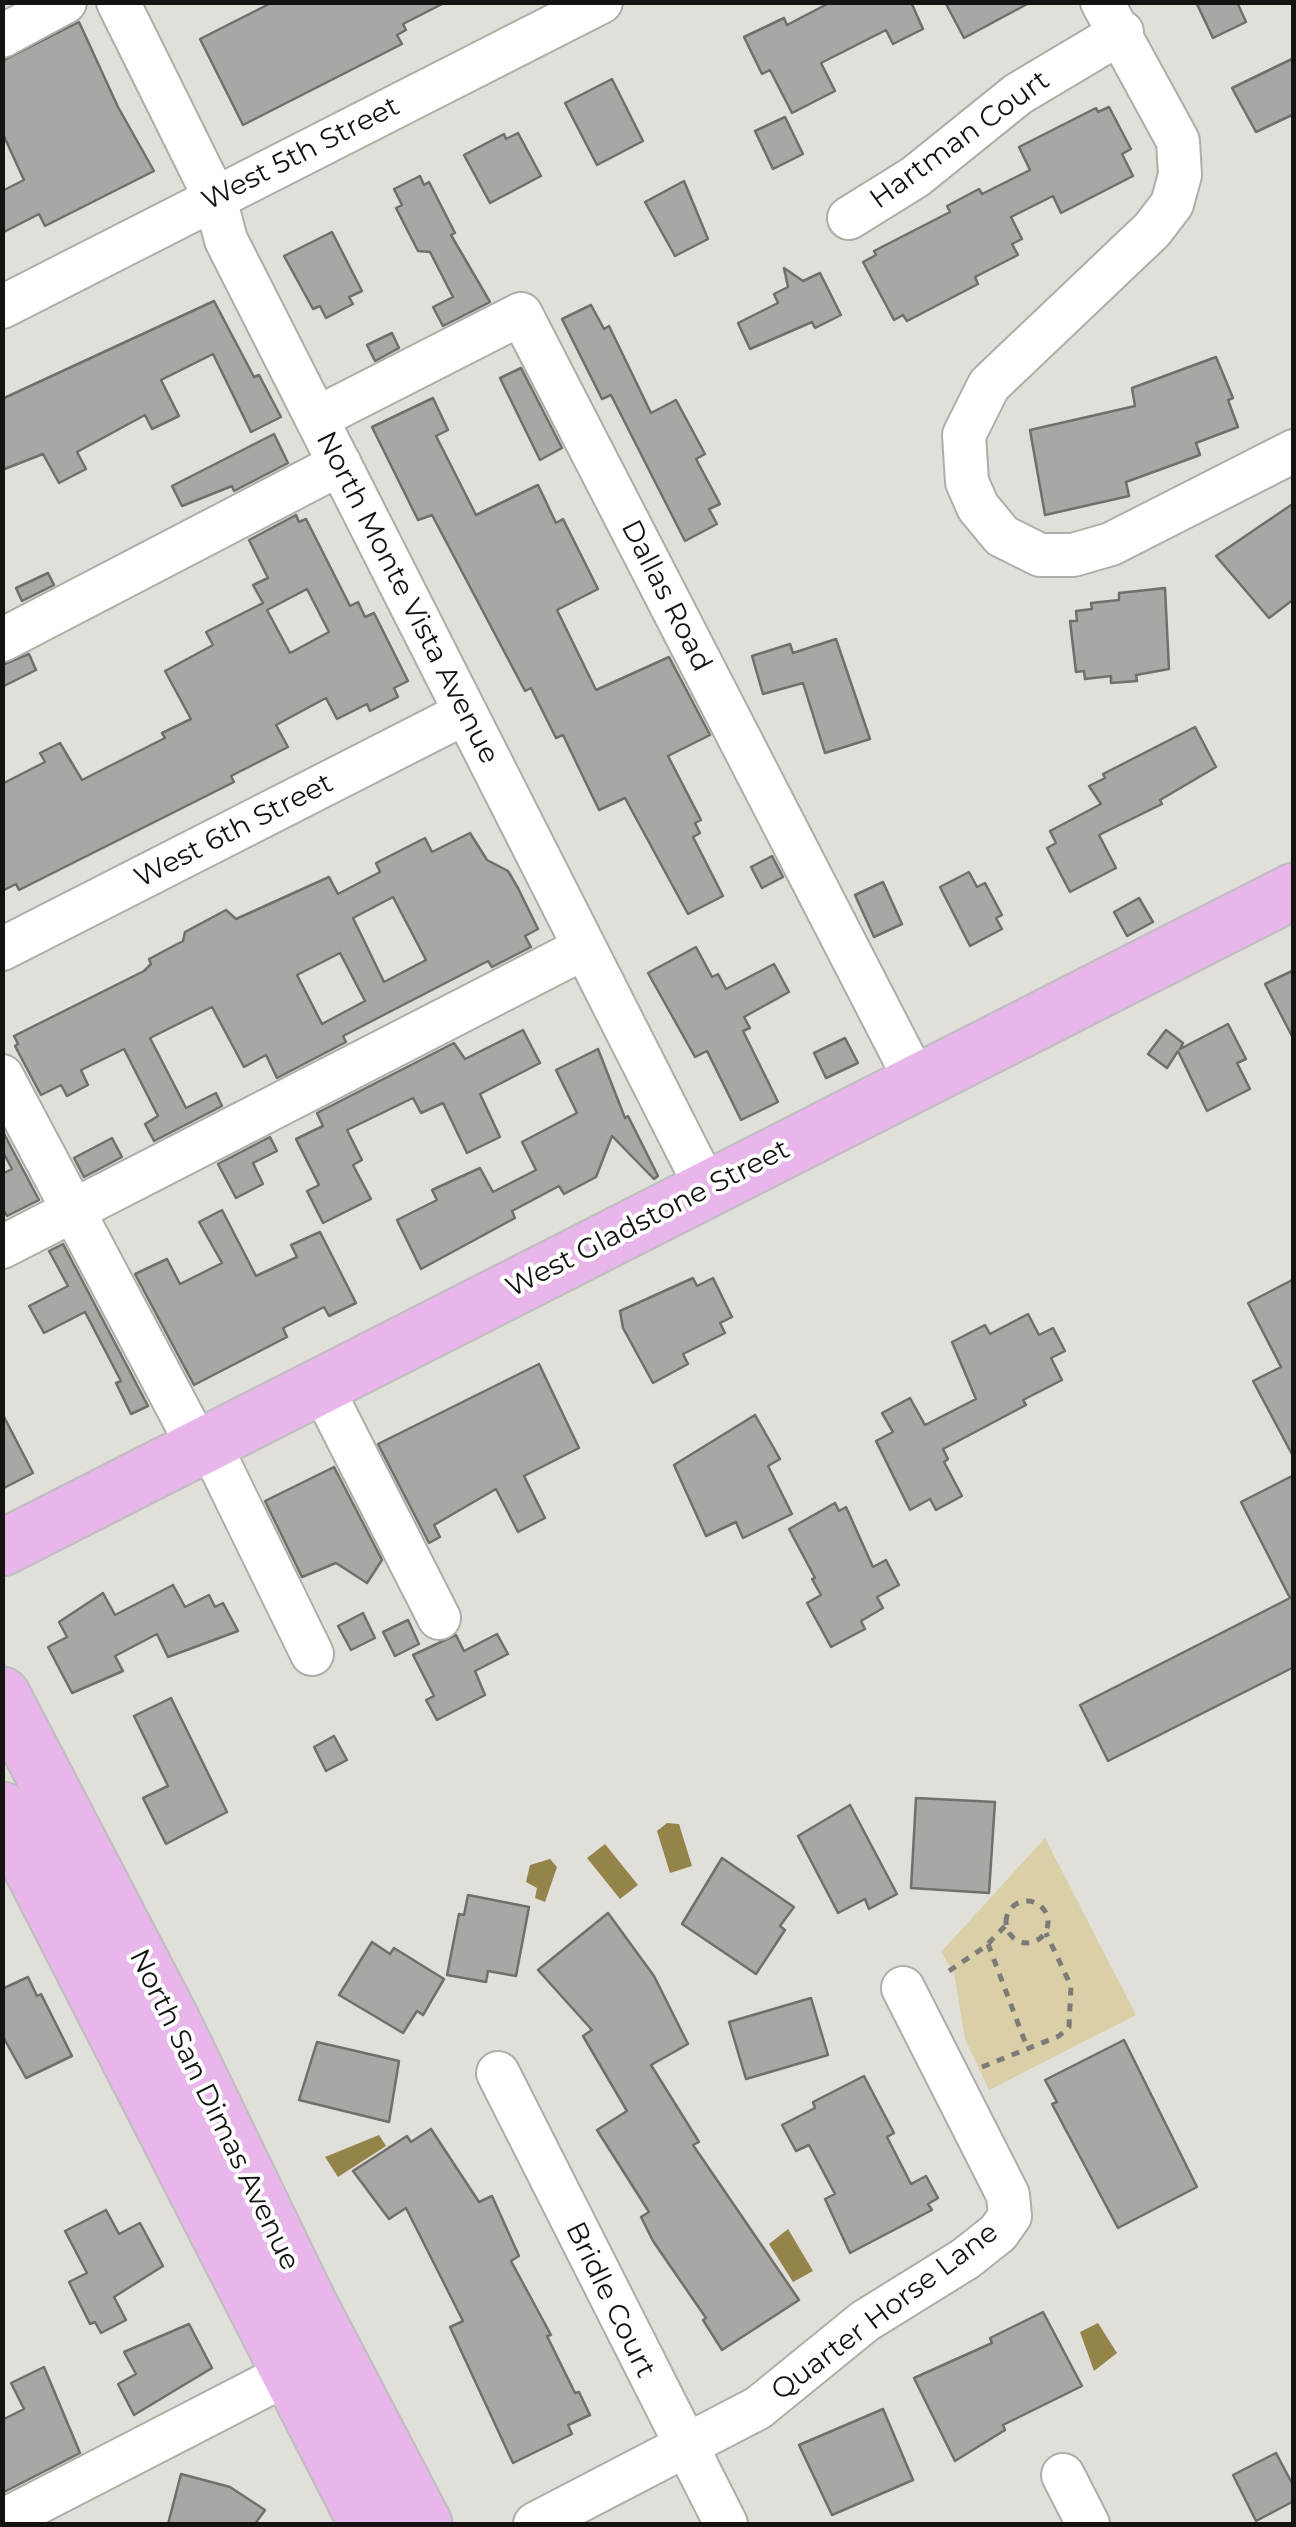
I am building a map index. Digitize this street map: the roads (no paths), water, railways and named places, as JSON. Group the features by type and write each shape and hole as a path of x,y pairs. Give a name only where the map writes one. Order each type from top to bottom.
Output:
{"main road":[{"name":"West Gladstone Street","path":"2,1548 1294,891"},
{"name":"North San Dimas Avenue","path":"2,1695 173,2022 312,2361 367,2524"},
{"name":"North San Dimas Avenue","path":"2,1810 312,2361 424,2524"}],"street":[{"path":"2,36 66,2"},
{"name":"North Monte Vista Avenue","path":"118,2 215,198 226,240 707,1189"},
{"name":"West 5th Street","path":"2,306 600,2"},
{"path":"1112,18 1178,141 1180,176 1172,204 1152,230 989,384 964,435 967,482 978,507 1002,536 1040,555 1073,555 1111,544 1294,452"},
{"name":"Hartman Court","path":"849,218 915,177 1112,18"},
{"name":"Dallas Road","path":"317,418 521,314 917,1083"},
{"path":"2,640 340,464"},
{"name":"West 6th Street","path":"2,949 465,713"},
{"path":"2,1248 72,1208 584,948"},
{"path":"2,1076 204,1445 312,1654"},
{"path":"321,1386 439,1618"},
{"name":"Quarter Horse Lane","path":"535,2524 758,2408 865,2321 965,2260 998,2233 1010,2216 1008,2195 903,1988"},
{"name":"Bridle Court","path":"498,2074 682,2445 726,2524"},
{"path":"10,2517 312,2361"},
{"path":"1062,2475 1088,2524"}]}
